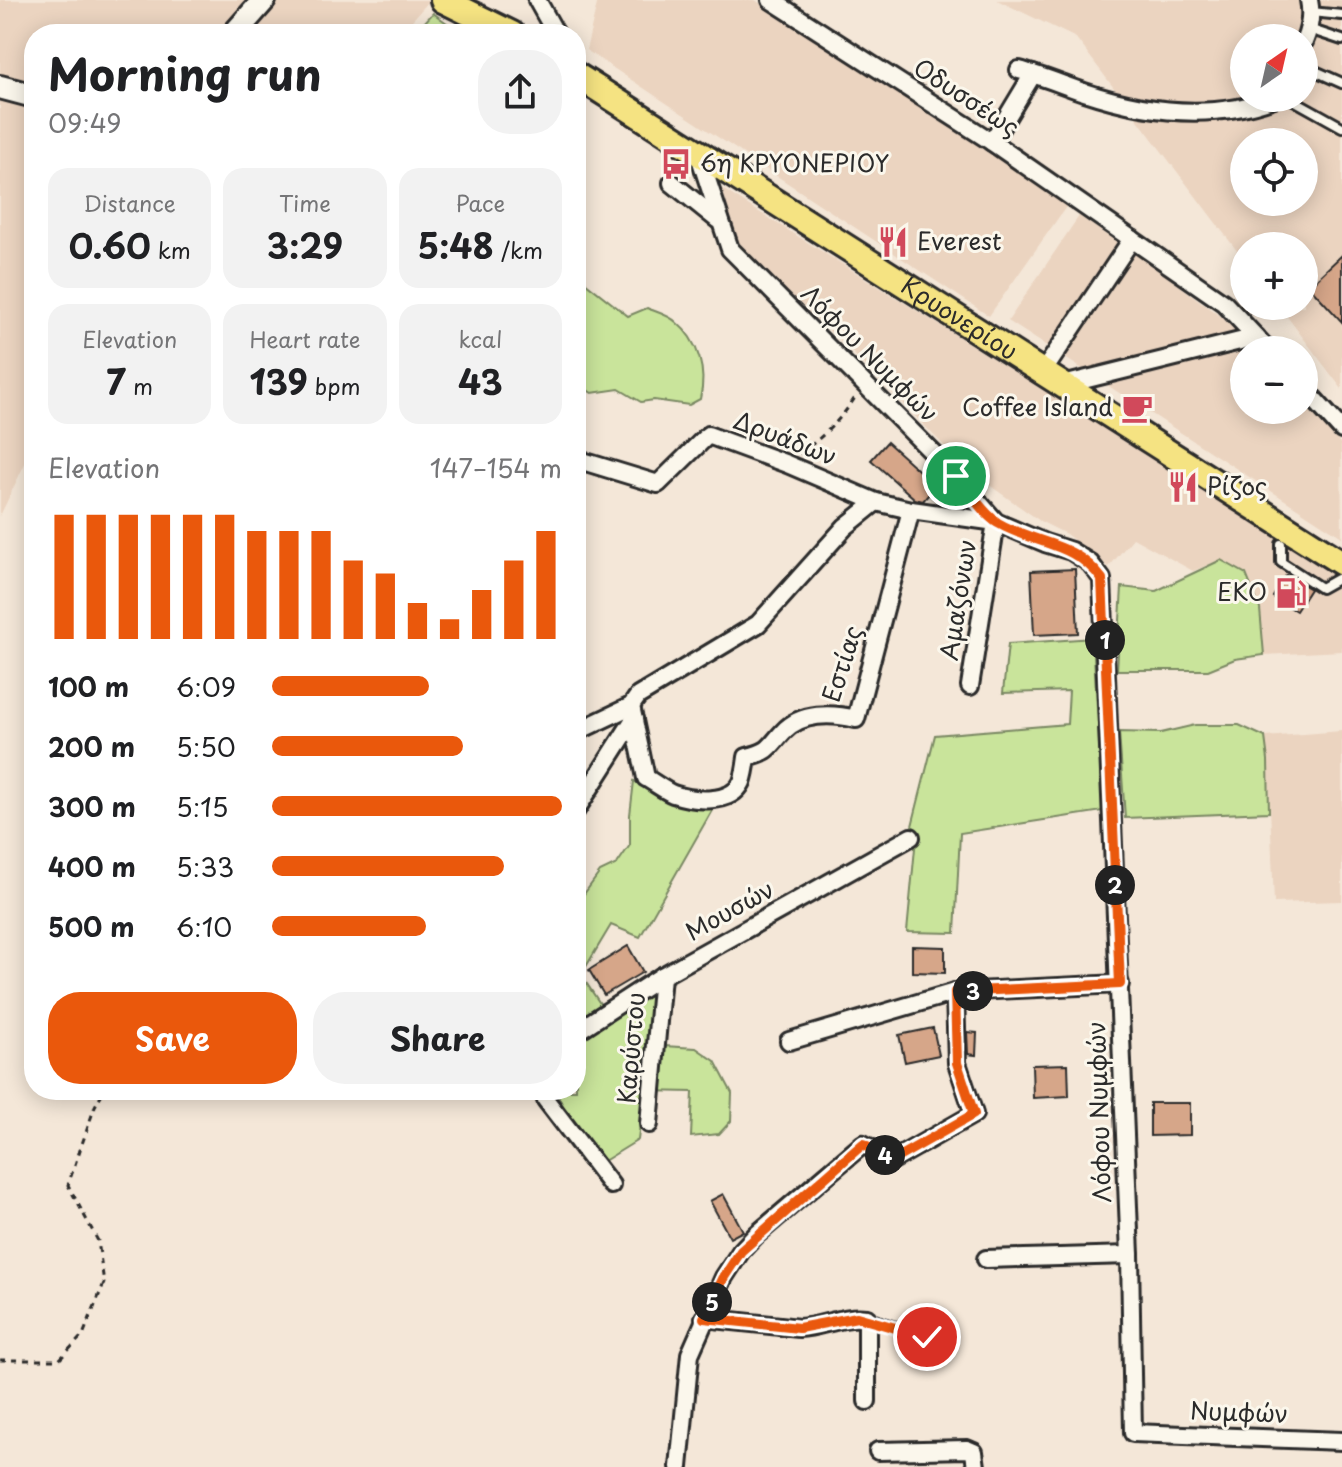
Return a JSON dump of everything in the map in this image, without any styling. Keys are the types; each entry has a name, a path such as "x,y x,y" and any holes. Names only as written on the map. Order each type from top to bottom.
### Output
{"main road":[{"path":"243,24 264,0"},
{"path":"443,0 491,24"},
{"path":"473,0 500,24"},
{"name":"Κρυονερίου","path":"586,80 1053,379 1339,571"},
{"path":"0,87 24,93"}],"street":[{"path":"537,0 550,24"},
{"name":"Οδυσσέως","path":"771,0 992,142 1132,239 1224,303 1255,336"},
{"path":"992,142 1026,72 1088,93 1173,113 1230,110"},
{"name":"Λόφου Νυμφών","path":"698,152 730,249 956,476 996,522 1071,551 1090,563 1102,579 1130,1255 1133,1433"},
{"path":"672,183 719,221"},
{"path":"1053,379 1132,239"},
{"path":"1053,379 1230,342"},
{"path":"1318,403 1342,430"},
{"name":"Δρυάδων","path":"586,462 658,484 708,435 876,502 996,522"},
{"path":"586,792 638,696 758,624 845,527 876,502"},
{"name":"Εστίας","path":"632,712 646,778 673,794 701,799 724,797 736,791 743,780 747,757 772,748 783,731 807,718 833,714 856,719 911,510"},
{"name":"Αμαζόνων","path":"970,686 996,522"},
{"path":"586,728 632,712"},
{"name":"Μουσών","path":"586,1025 662,976 911,837"},
{"name":"Καρύστου","path":"649,1124 662,976"},
{"path":"789,1041 955,992 1120,984"},
{"path":"679,1467 690,1354 724,1277 741,1251 863,1144 893,1160 974,1114 957,1063 955,992"},
{"path":"546,1100 611,1185"},
{"path":"986,1259 1130,1255"},
{"path":"704,1318 799,1328 837,1319 867,1318 867,1401"},
{"name":"Νυμφών","path":"1133,1433 1342,1441"},
{"path":"878,1451 967,1449 974,1452 976,1467"}],"lane":[{"path":"1310,6 1342,15"},
{"path":"1318,37 1342,40"},
{"path":"1318,72 1342,83"},
{"path":"1315,112 1342,127"},
{"path":"1281,544 1281,562 1321,588 1339,571"},
{"path":"867,1318 927,1337"}],"path":[{"path":"787,464 821,438 846,411 864,383"},
{"path":"0,1360 59,1360 83,1335 104,1283 98,1241 68,1185 98,1100"}],"shaded area":[{"path":"0,0 430,0 409,24 24,24 24,465 0,516"},
{"path":"598,0 755,0 1068,204 989,316 586,50"},
{"path":"997,0 1342,0 1342,389 1318,357 1318,336 1302,336 1290,320 1318,320 1318,232 1230,232 1230,242 1076,38"},
{"path":"716,185 1342,577 1342,651 1264,655 1260,609 1246,574 1221,560 1193,571 1133,538 1109,567 1066,534 1040,521 968,470 844,344 738,246"},
{"path":"1079,216 1168,277 1225,320 1240,336 1230,336 1230,424 1318,424 1318,420 1341,444 1342,537 1008,321"},
{"path":"1342,731 1342,901 1274,903 1265,737"}],"green space":[{"path":"433,13 448,24 423,24"},
{"path":"586,283 628,316 647,308 670,317 696,348 702,368 702,389 700,399 689,405 654,400 641,402 619,389 592,393 586,389"},
{"path":"1221,560 1246,574 1260,609 1264,655 1235,659 1208,670 1117,670 1122,587 1156,591"},
{"path":"1093,638 1103,811 960,833 955,933 907,932 915,848 912,826 935,735 1067,724 1069,691 1003,693 1008,644"},
{"path":"1195,725 1239,725 1265,737 1269,812 1125,818 1119,732 1161,733"},
{"path":"634,781 672,800 714,807 640,937 611,925 586,967 586,891 600,872 617,864 630,845"},
{"path":"586,982 611,1020 653,991 648,1045 696,1048 715,1061 732,1093 731,1121 719,1134 691,1137 693,1092 644,1091 638,1140 604,1161 571,1121 560,1100 586,1100"}],"building":[{"path":"1342,255 1342,322 1318,296 1318,278"},
{"path":"887,442 936,486 923,501 915,499 871,460"},
{"path":"1075,569 1078,633 1034,635 1031,571"},
{"name":"EKO","path":"1286,575 1310,589 1296,611 1273,597"},
{"path":"628,946 643,972 604,995 589,970"},
{"path":"912,946 945,947 945,973 912,972"},
{"path":"933,1028 939,1055 905,1062 899,1035"},
{"path":"967,1032 977,1033 976,1055 968,1054"},
{"path":"1068,1064 1069,1096 1033,1098 1032,1065"},
{"path":"1150,1103 1190,1103 1190,1135 1150,1136"},
{"path":"723,1194 743,1231 730,1238 710,1201"}],"place":[{"name":"6η ΚΡΥΟΝΕΡΙΟΥ","path":"676,164"},
{"name":"Everest","path":"893,242"},
{"name":"Coffee Island","path":"1137,408"},
{"name":"Ρίζος","path":"1183,487"},
{"name":"EKO","path":"1291,593"}],"route":[{"path":"927,1337 857,1317 799,1328 704,1318 741,1251 863,1144 893,1160 974,1114 957,1063 955,992 1120,984 1102,579 1090,563 1071,551 996,522 956,476"}]}
